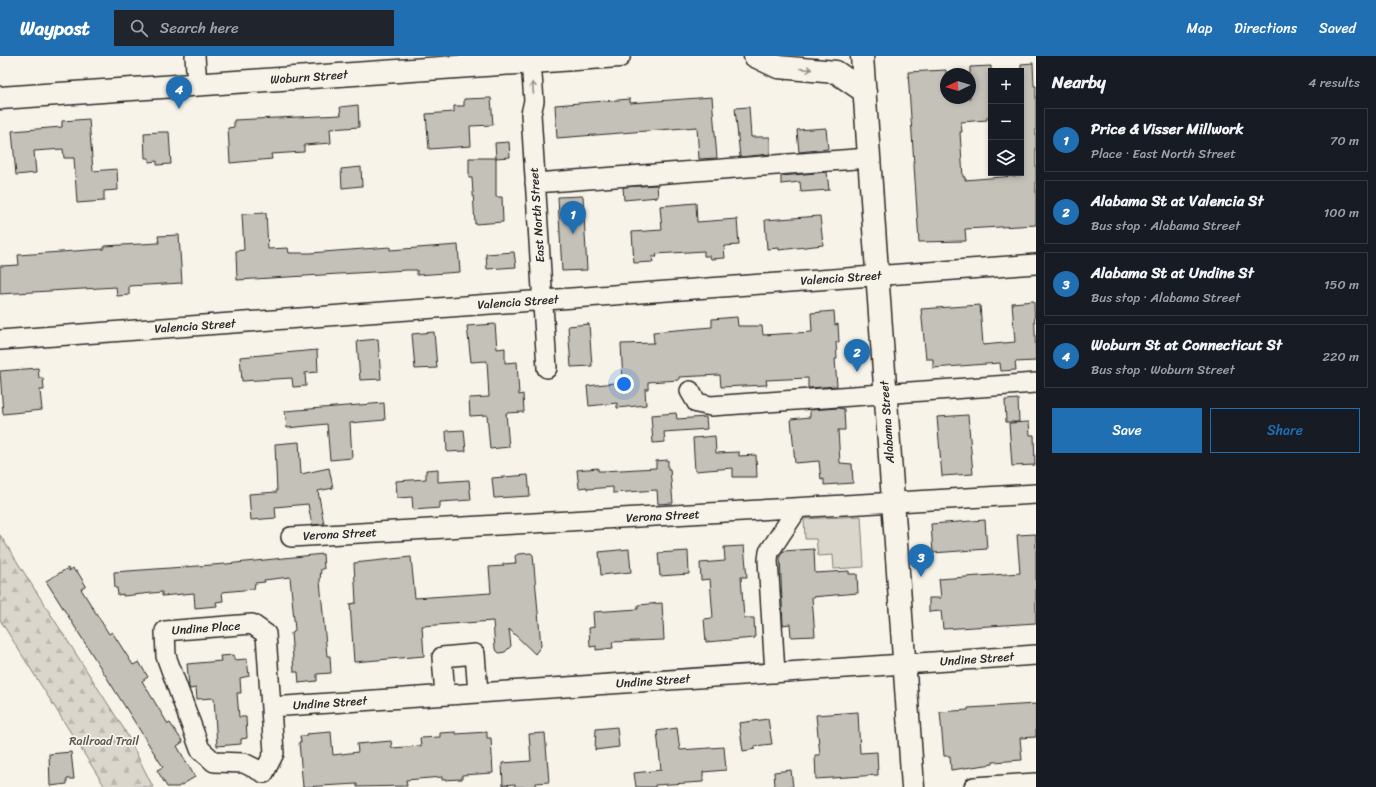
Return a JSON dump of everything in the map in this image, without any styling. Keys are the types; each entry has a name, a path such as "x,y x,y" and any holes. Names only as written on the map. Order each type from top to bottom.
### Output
{"main road":[{"name":"Woburn Street","path":"0,98 619,56"},
{"path":"755,56 778,67 836,72 865,92"},
{"name":"Alabama Street","path":"862,56 912,787"}],"street":[{"path":"195,56 197,85"},
{"name":"East North Street","path":"531,62 534,101 531,114 547,368"},
{"path":"535,183 869,158"},
{"name":"Valencia Street","path":"0,340 1036,264"},
{"path":"690,391 697,403 710,406 1036,383"},
{"name":"Verona Street","path":"291,537 1036,494"},
{"path":"775,673 768,560 769,552 798,508"},
{"name":"Undine Place","path":"252,624 266,634 271,707 274,753 264,773 244,763 214,762 200,749 166,656 165,631 252,624"},
{"path":"445,695 442,657 475,654 478,693"},
{"name":"Undine Street","path":"271,707 1036,655"},
{"path":"974,787 1036,783"}],"green space":[{"path":"861,516 864,567 834,569 833,555 818,556 816,539 805,539 804,519"},
{"name":"Railroad Trail","path":"0,535 124,729 153,787 105,787 0,620"}],"building":[{"path":"1033,63 1034,86 1036,86 1036,225 965,229 966,241 919,242 908,72 940,70 940,104 976,104 976,68 970,67 991,66 991,68 988,68 987,120 961,122 962,132 960,132 963,177 965,177 965,180 1024,176 1024,68 1021,68 1021,64"},
{"path":"712,97 717,158 699,159 697,127 557,138 555,105 630,99 630,103"},
{"path":"491,98 493,125 470,126 471,146 429,149 426,114 454,112 454,106 464,106 464,99"},
{"path":"358,105 359,127 330,129 331,143 304,145 304,152 271,154 272,159 230,163 228,128 234,127 234,120 341,115 340,107"},
{"path":"749,107 751,137 770,137 770,154 740,157 735,108"},
{"path":"89,119 93,171 117,169 118,190 104,191 104,201 77,203 74,158 64,158 63,149 34,151 36,173 16,175 12,131 62,127 62,121"},
{"path":"826,128 828,149 799,152 797,130"},
{"path":"169,132 171,164 157,165 157,161 149,162 149,158 145,158 144,133"},
{"path":"509,142 510,157 496,158 495,143"},
{"path":"469,158 496,158 496,197 502,197 503,222 475,224 472,178 469,178"},
{"path":"361,167 362,186 342,188 341,169"},
{"path":"827,172 829,190 801,192 800,182 781,184 781,176"},
{"path":"657,185 658,197 624,200 623,187"},
{"path":"583,196 587,270 562,271 558,197"},
{"path":"696,203 697,222 737,219 739,245 724,246 725,258 711,259 710,256 704,256 704,251 656,254 657,257 652,257 653,262 634,263 632,232 662,230 660,206"},
{"path":"266,213 268,249 288,248 289,253 310,253 390,247 390,250 458,245 460,272 417,275 417,270 407,270 237,280 236,251 244,250 242,214"},
{"path":"820,216 823,245 779,250 779,248 767,249 765,220"},
{"path":"179,235 182,283 129,286 129,295 117,296 116,287 0,294 0,266 19,265 18,255 104,249 104,246 159,243 158,236"},
{"path":"514,252 516,267 487,269 486,254"},
{"path":"1034,301 1036,361 1015,362 1016,370 1001,371 1000,363 933,368 933,359 926,359 921,309 980,305 983,345 1015,342 1012,303"},
{"path":"834,311 835,325 838,324 839,342 836,342 837,359 835,359 837,386 808,388 808,378 766,380 767,385 721,387 720,375 679,377 679,380 648,382 648,389 645,389 646,405 617,408 617,403 589,406 587,386 623,382 621,344 654,343 653,332 712,327 712,319 737,317 738,326 762,326 763,335 812,332 811,313"},
{"path":"495,324 497,349 505,348 505,363 517,362 519,395 523,394 524,412 506,413 509,447 490,449 487,415 470,416 469,398 489,397 487,361 471,362 467,326"},
{"path":"589,324 592,366 571,367 568,326"},
{"path":"434,332 437,368 415,369 412,334"},
{"path":"378,339 381,379 360,380 357,341"},
{"path":"317,350 318,372 305,373 306,386 293,387 292,378 242,381 240,357"},
{"path":"38,368 39,378 43,378 44,390 40,390 42,410 3,414 0,371"},
{"path":"1018,399 1019,422 1006,422 1005,400"},
{"path":"384,403 385,420 350,423 352,458 330,460 327,424 287,428 285,411"},
{"path":"844,409 845,430 838,430 840,463 852,464 853,483 824,485 824,479 821,480 819,461 795,463 791,419 810,417 810,410"},
{"path":"676,413 677,419 706,417 707,429 664,432 665,442 653,443 651,415"},
{"path":"968,415 973,474 942,476 937,417"},
{"path":"1029,422 1030,435 1034,435 1035,465 1012,466 1009,423"},
{"path":"464,430 466,451 447,452 446,431"},
{"path":"715,436 716,453 739,452 739,456 756,455 757,477 733,477 733,468 695,471 693,438"},
{"path":"299,442 301,474 329,468 333,488 318,491 324,524 312,525 308,504 275,507 276,518 251,520 249,494 277,492 275,444"},
{"path":"668,460 673,503 658,504 657,490 613,493 613,487 587,489 587,487 579,488 577,470 598,468 598,471 603,471 656,468 656,461"},
{"path":"438,469 438,482 469,480 471,500 440,502 440,508 413,510 412,497 397,498 396,481 426,479 426,470"},
{"path":"528,475 530,496 494,498 492,478"},
{"path":"985,520 987,549 933,553 931,524"},
{"path":"1036,534 1036,623 943,629 941,611 929,612 929,598 941,598 939,579 1020,573 1017,535"},
{"path":"744,546 747,577 741,577 744,618 754,618 755,638 706,642 704,619 713,618 710,579 701,580 700,563 725,561 724,547"},
{"path":"629,549 631,572 601,575 599,552"},
{"path":"814,549 815,573 849,571 849,574 857,574 858,593 812,597 815,636 791,637 790,624 783,625 780,556 783,551"},
{"path":"688,551 689,574 660,576 658,553"},
{"path":"531,553 533,555 541,646 535,654 509,629 511,646 505,652 499,653 495,649 493,621 422,626 424,656 354,662 350,604 356,603 354,563 411,557 415,598 491,593 489,567 516,563 515,556 518,554"},
{"path":"323,554 324,569 321,569 320,581 327,656 330,656 331,673 317,674 317,681 299,683 298,672 294,672 291,633 295,630 290,577 264,580 265,582 255,583 254,589 222,592 223,601 216,602 217,606 195,608 194,593 162,596 162,592 123,596 123,594 118,595 117,588 115,588 114,572 226,564"},
{"path":"68,568 69,571 73,568 75,572 77,571 86,586 81,589 109,634 112,632 133,665 139,662 148,677 142,681 168,724 170,723 183,742 177,746 195,777 178,787 167,787 157,770 163,767 46,581"},
{"path":"662,603 664,640 612,642 613,648 596,650 596,646 590,647 589,628 594,627 593,612 638,609 638,605"},
{"path":"234,655 234,660 247,659 249,676 240,678 241,693 237,693 239,717 246,717 247,738 241,739 241,744 217,746 214,698 197,699 196,688 190,689 189,687 187,664 221,661 220,656"},
{"path":"1036,704 1036,737 1020,738 1022,760 993,762 993,764 951,770 950,756 944,756 940,712 968,710 968,708"},
{"path":"858,712 860,753 877,752 878,775 816,779 815,755 820,755 816,715"},
{"path":"768,719 772,744 755,746 755,749 743,751 739,723"},
{"path":"617,727 619,747 595,750 596,729"},
{"path":"677,728 680,750 724,747 726,770 703,772 703,782 655,785 655,787 636,787 634,773 661,770 657,731"},
{"path":"331,732 333,755 358,752 357,744 391,741 392,748 421,746 420,738 440,737 440,733 456,732 456,734 487,732 487,738 491,738 493,773 462,775 462,779 442,780 442,777 406,780 407,786 357,787 357,784 303,787 299,742 301,742 300,736 306,736 306,734"},
{"path":"545,733 549,782 536,783 536,787 515,787 515,784 503,785 502,763 531,761 529,734"},
{"path":"71,752 74,779 67,779 67,784 50,786 49,754"},
{"path":"791,770 793,787 775,787 774,772"}],"place":[{"name":"Woburn St at Connecticut St","path":"179,109"},
{"name":"Price & Visser Millwork","path":"573,234"},
{"name":"Alabama St at Valencia St","path":"857,372"},
{"name":"Alabama St at Undine St","path":"921,577"}]}
